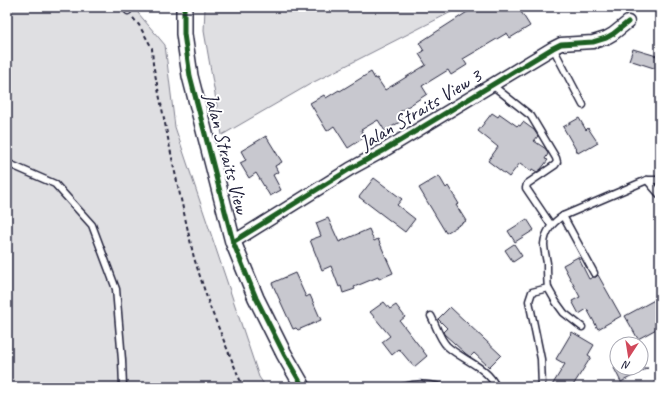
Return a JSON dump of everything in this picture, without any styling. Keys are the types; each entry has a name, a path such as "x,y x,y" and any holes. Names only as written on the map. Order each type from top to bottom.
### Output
{"street":[{"name":"Jalan Straits View","path":"184,7 184,34 190,76 233,242 256,298 284,354 303,387"},
{"name":"Jalan Straits View 3","path":"233,242 350,169 383,151 553,48 561,44 593,42 606,38 628,22"}],"lane":[{"path":"553,48 583,105"},
{"path":"492,85 531,116 556,158 555,165 526,184 526,188 551,225"},
{"path":"7,163 54,184 92,225 116,289 123,387"},
{"path":"582,327 564,313 548,288 544,244 551,225 563,216 647,180 660,180"},
{"path":"647,180 660,195"},
{"path":"563,216 594,273"},
{"path":"542,387 541,359 529,301 532,292 548,288"},
{"path":"431,316 445,344 486,374 496,387"},
{"path":"403,387 415,384 441,387"}],"path":[{"path":"127,9 139,25 152,48 153,64 194,258 210,307 240,380 245,387"}],"shaded area":[{"path":"7,7 133,7 165,45 175,127 259,377 266,387 7,387"},
{"path":"205,7 461,7 312,83 222,135 204,31"}],"building":[{"path":"475,7 518,7 530,26 510,38 507,33 463,59 467,65 451,75 448,70 422,86 427,94 398,113 403,120 385,131 378,120 361,130 365,137 348,148 334,126 327,131 310,103 324,95 326,98 339,90 340,91 371,72 385,90 426,65 419,54 424,51 419,43"},
{"path":"633,49 660,57 660,70 629,60"},
{"path":"492,113 498,117 500,114 517,126 520,126 523,122 534,130 538,136 534,141 546,149 548,154 545,159 548,160 541,169 537,172 532,169 531,171 520,163 509,177 488,161 498,147 478,131"},
{"path":"579,118 586,130 588,128 598,143 578,153 563,127"},
{"path":"266,136 282,162 275,166 278,172 273,175 281,190 270,196 256,173 249,178 240,163 246,160 241,151"},
{"path":"439,176 446,188 448,186 459,204 456,205 466,221 446,233 419,188"},
{"path":"374,178 402,199 397,205 415,219 405,232 359,197"},
{"path":"328,218 339,242 369,229 374,241 378,239 393,273 379,279 378,277 354,287 355,289 343,293 341,286 339,287 331,266 322,270 310,240 321,236 316,223"},
{"path":"527,219 534,230 515,242 508,231"},
{"path":"514,244 522,256 513,262 505,250"},
{"path":"578,257 589,279 598,275 621,316 598,329 587,309 579,314 572,301 580,297 563,265"},
{"path":"295,273 306,297 310,295 321,320 298,330 296,328 293,329 272,283"},
{"path":"660,297 660,327 644,336 636,336 625,316"},
{"path":"384,302 390,309 396,305 405,317 400,321 427,356 414,367 399,349 392,355 382,342 390,336 370,312"},
{"path":"450,307 501,355 489,367 474,353 470,357 444,334 443,332 447,328 438,319"},
{"path":"572,332 594,345 588,355 591,357 572,387 551,387 565,364 556,359"},
{"path":"618,376 633,376 621,382"}],"cycle path":[{"path":"184,7 184,34 190,76 233,242 256,298 284,354 303,387"},
{"path":"233,242 350,169 383,151 553,48 561,44 593,42 606,38 628,22"}]}
